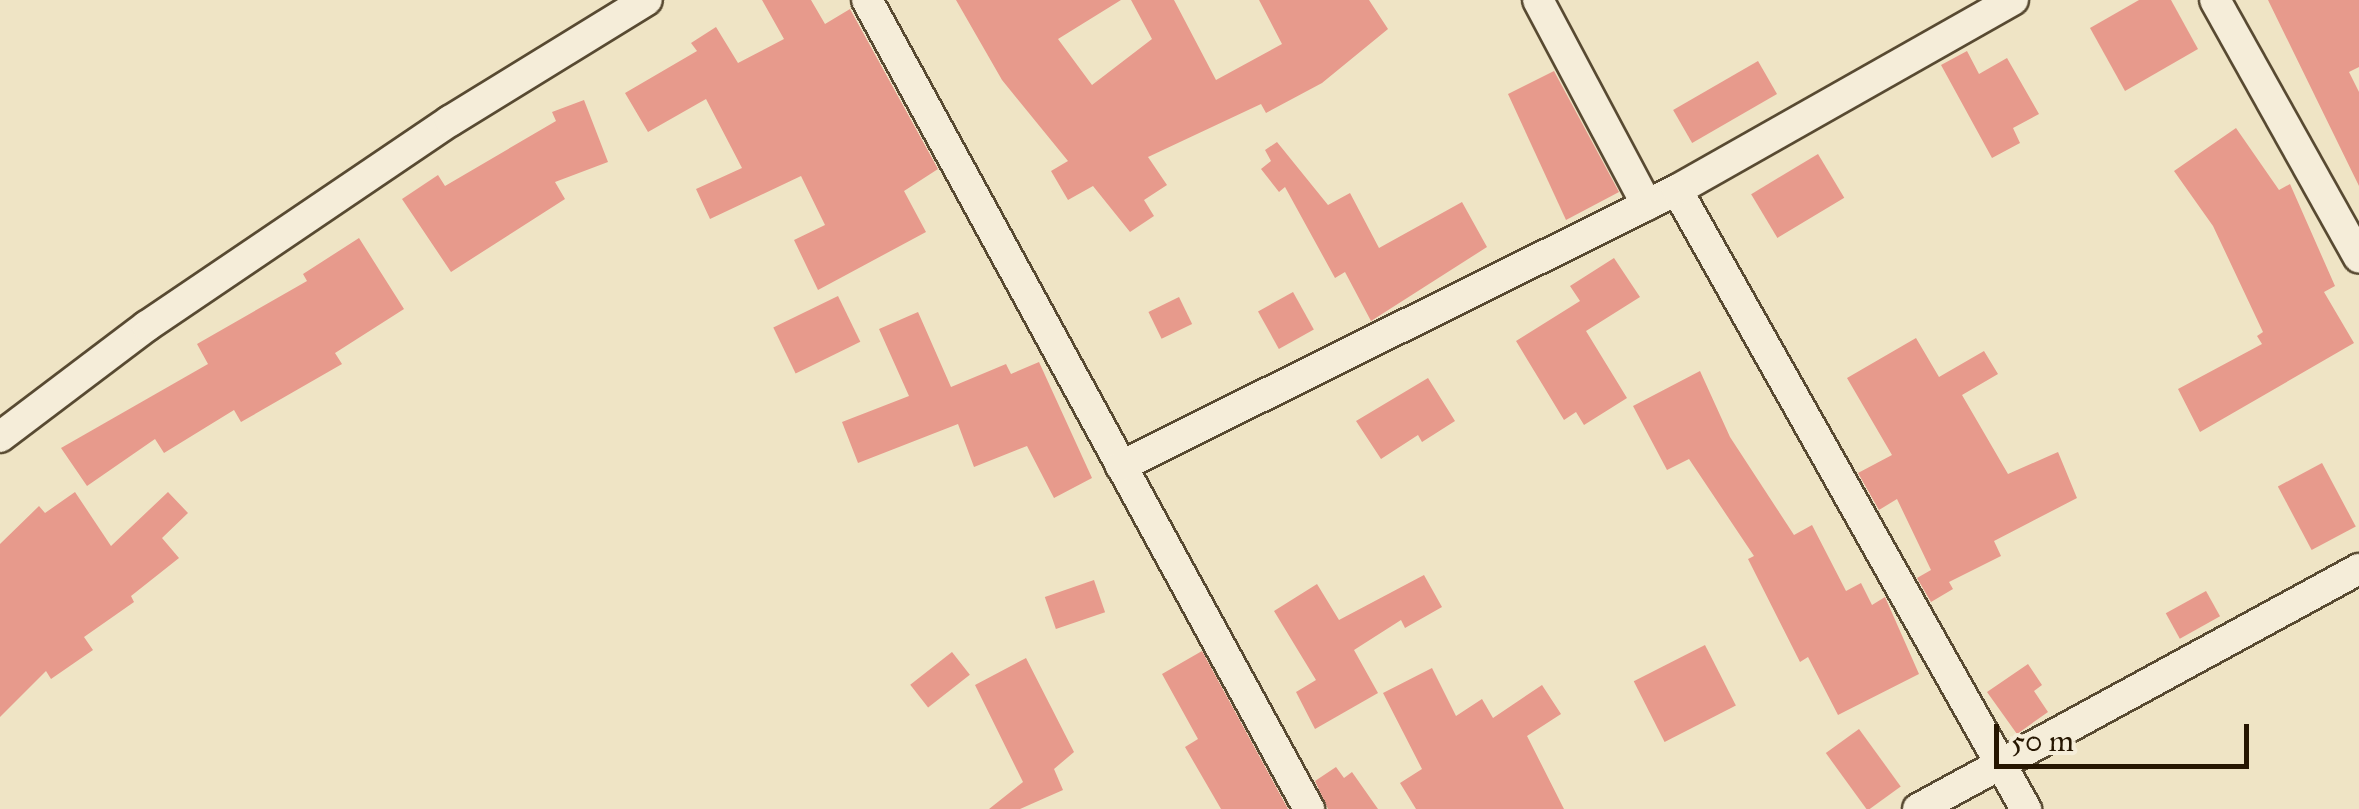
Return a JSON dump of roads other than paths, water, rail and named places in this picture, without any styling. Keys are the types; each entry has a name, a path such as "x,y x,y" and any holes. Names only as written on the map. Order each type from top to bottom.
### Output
{"street":[{"path":"0,437 148,326 418,142 646,0"},
{"path":"867,0 1309,809"},
{"path":"1538,0 1647,205"},
{"path":"1122,466 1677,190 2012,0"},
{"path":"2215,0 2359,258"},
{"path":"1677,190 2026,809"},
{"path":"1918,809 2359,569"}]}
